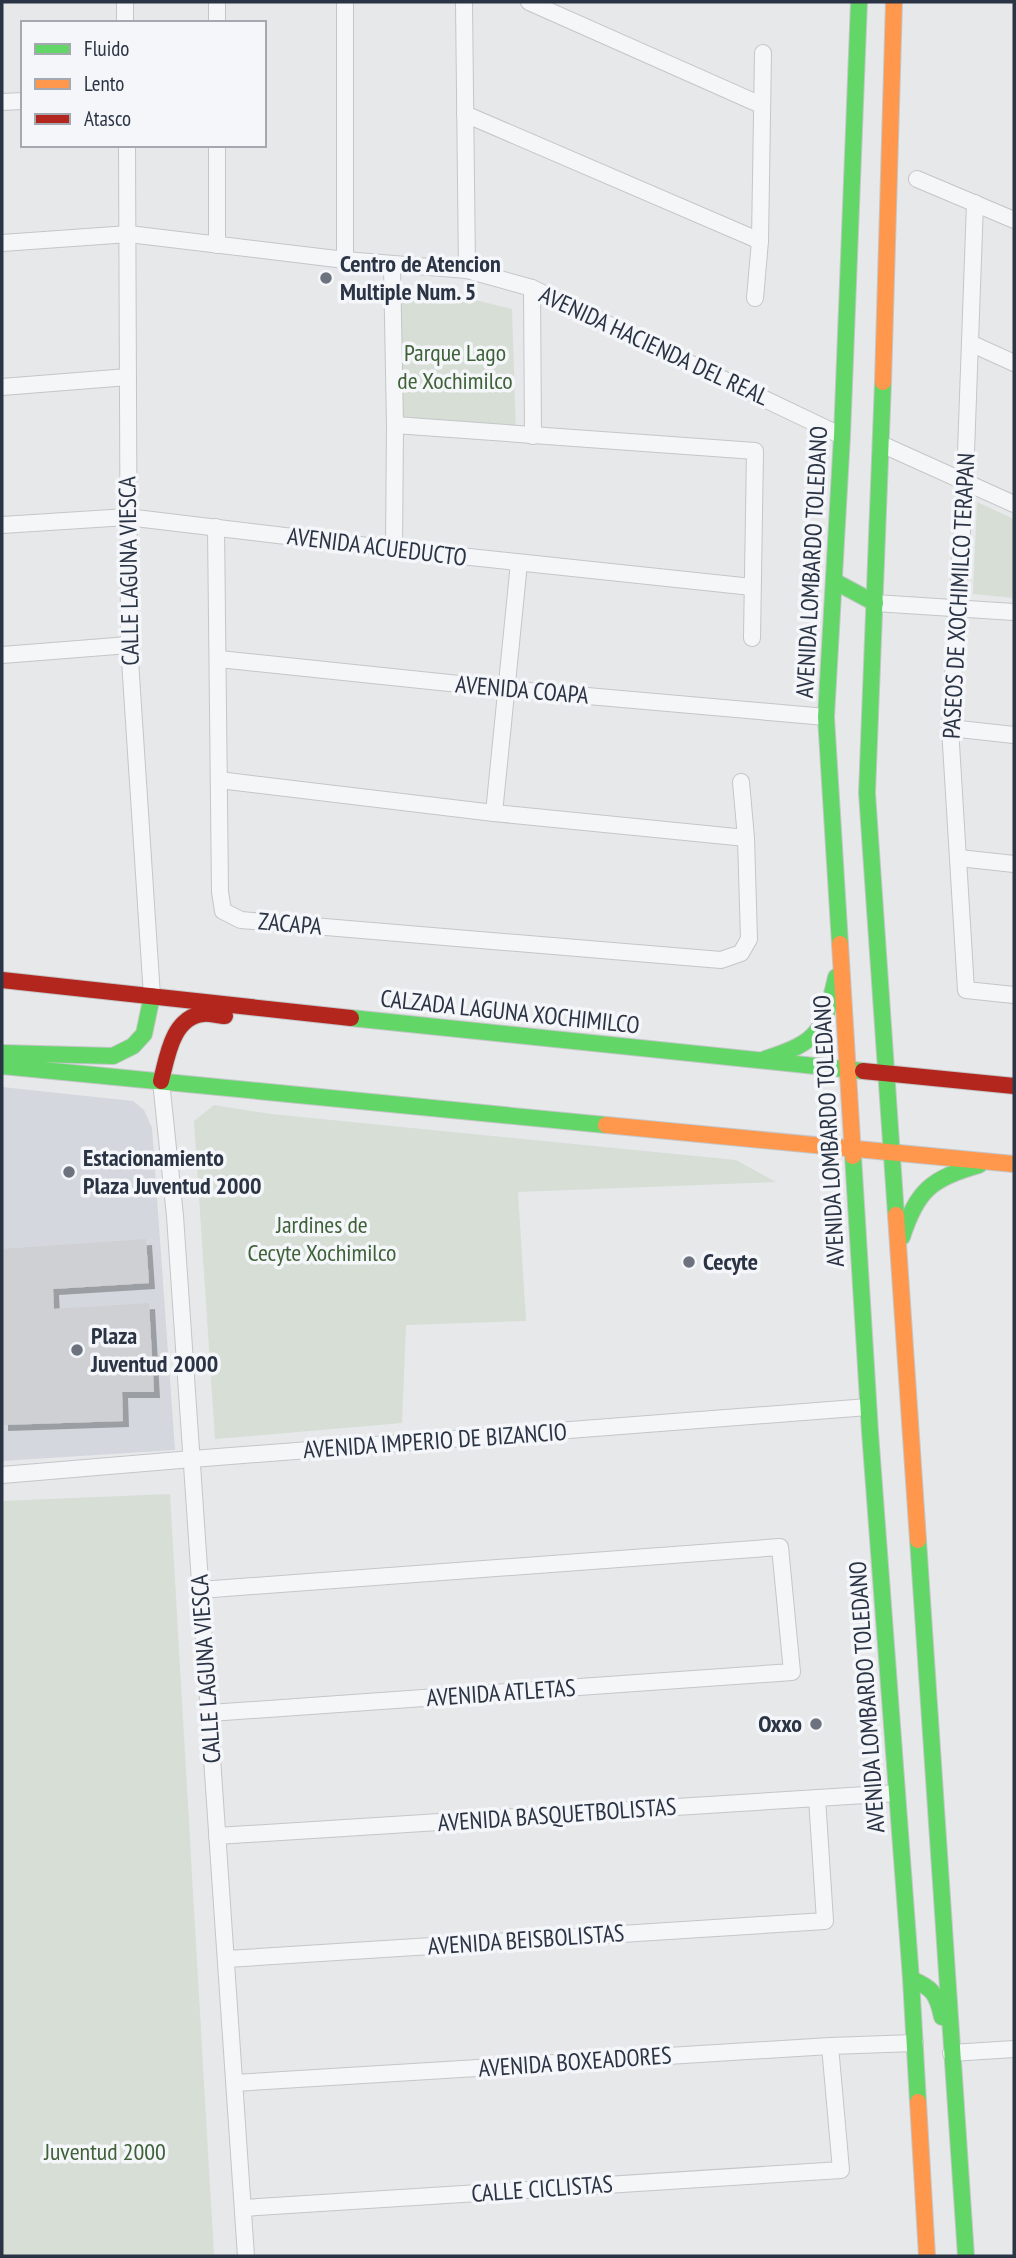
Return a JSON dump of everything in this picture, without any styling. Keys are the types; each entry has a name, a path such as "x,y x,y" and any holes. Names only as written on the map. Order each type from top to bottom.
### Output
{"main road":[{"name":"AVENIDA LOMBARDO TOLEDANO","path":"859,2 842,436 826,717 868,1407 911,1979 927,2256"},
{"path":"894,2 867,793 898,1249 929,1895 951,2053 966,2256"},
{"path":"834,581 875,603"},
{"path":"760,1061 803,1045 818,1031 828,1014 841,954"},
{"name":"CALZADA LAGUNA XOCHIMILCO","path":"2,980 1014,1086"},
{"path":"2,1053 113,1056 130,1050 140,1042 146,1032 152,996"},
{"path":"161,1082 174,1037 182,1024 202,1014 396,1033 441,1032 446,1028"},
{"path":"2,1066 1014,1164"},
{"path":"898,1249 907,1220 919,1195 936,1179 992,1162"},
{"path":"897,1800 915,1885 929,1895"},
{"path":"911,1979 928,1985 937,1998 951,2053"}],"street":[{"path":"125,2 125,21"},
{"path":"217,2 217,21"},
{"path":"345,2 345,260"},
{"path":"464,2 467,270"},
{"path":"529,2 761,104"},
{"path":"755,298 760,241 763,53"},
{"path":"2,102 21,101"},
{"path":"465,114 760,241"},
{"name":"CALLE LAGUNA VIESCA","path":"127,147 129,645 152,996"},
{"path":"217,147 217,245"},
{"path":"917,179 1014,220"},
{"name":"PASEOS DE XOCHIMILCO TERAPAN","path":"975,203 958,607 950,728 967,990 1014,995"},
{"name":"AVENIDA HACIENDA DEL REAL","path":"2,243 129,234 345,260 467,270 532,288 842,436"},
{"path":"392,265 394,549"},
{"path":"532,288 533,436"},
{"path":"970,343 1014,362"},
{"path":"2,387 128,377"},
{"path":"395,425 755,452 752,638"},
{"path":"881,444 1014,503"},
{"name":"AVENIDA ACUEDUCTO","path":"2,525 127,517 752,587"},
{"name":"ZACAPA","path":"216,527 220,892 223,911 241,920 721,960 741,953 749,939 746,838"},
{"path":"494,813 519,563"},
{"path":"875,603 1014,612"},
{"path":"2,655 129,645"},
{"name":"AVENIDA COAPA","path":"219,659 507,689 826,717"},
{"path":"950,728 1014,735"},
{"path":"219,780 494,813 746,838 741,782"},
{"path":"959,858 1014,864"},
{"name":"CALLE LAGUNA VIESCA","path":"161,1082 175,1216 246,2256"},
{"name":"AVENIDA IMPERIO DE BIZANCIO","path":"2,1475 868,1407"},
{"name":"AVENIDA ATLETAS","path":"200,1590 780,1547 792,1672 210,1713"},
{"name":"AVENIDA BASQUETBOLISTAS","path":"217,1836 817,1798 897,1800"},
{"name":"AVENIDA BEISBOLISTAS","path":"227,1959 825,1922 817,1798"},
{"name":"AVENIDA BOXEADORES","path":"235,2083 915,2043"},
{"name":"CALLE CICLISTAS","path":"243,2208 841,2170 831,2046"},
{"path":"951,2053 1014,2049"}],"shaded area":[{"name":"Plaza Juventud 2000","path":"2,1087 133,1101 144,1110 152,1128 175,1450 2,1461"}],"green space":[{"name":"Parque Lago de Xochimilco","path":"400,293 462,297 512,309 516,435 395,425"},
{"path":"977,502 1014,519 1014,598 973,594"},
{"name":"Jardines de Cecyte Xochimilco","path":"214,1105 271,1114 736,1160 776,1182 518,1192 526,1321 406,1325 402,1423 215,1439 194,1121"},
{"name":"Juventud 2000","path":"170,1494 214,2256 2,2256 2,1501"}],"building":[{"name":"Plaza Juventud 2000","path":"146,1239 149,1283 53,1289 54,1309 149,1303 154,1392 122,1392 123,1421 2,1425 2,1249"}],"traffic: fast":[{"path":"840,944 826,717 842,436 859,2"},
{"path":"883,382 867,793 896,1215"},
{"path":"834,581 875,603"},
{"path":"765,1059 797,1047 816,1032 827,1010 836,977"},
{"path":"2,1053 113,1056 133,1046 144,1034 152,996"},
{"path":"351,1018 863,1071"},
{"path":"2,1066 606,1125"},
{"path":"853,1156 918,2102"},
{"path":"902,1237 914,1208 928,1188 949,1175 979,1165"},
{"path":"918,1540 966,2256"},
{"path":"911,1979 933,1993 942,2017"}],"traffic: slow":[{"path":"883,382 894,2"},
{"path":"840,944 853,1156"},
{"path":"606,1125 1014,1164"},
{"path":"896,1215 918,1540"},
{"path":"918,2102 927,2256"}],"traffic: jam":[{"path":"2,980 351,1018"},
{"path":"161,1081 169,1050 184,1022 203,1014 225,1016"},
{"path":"863,1071 1014,1086"}],"place":[{"name":"Centro de Atencion Multiple Num. 5","path":"326,278"},
{"name":"Estacionamiento Plaza Juventud 2000","path":"69,1172"},
{"name":"Cecyte","path":"689,1262"},
{"name":"Plaza Juventud 2000","path":"77,1350"},
{"name":"Oxxo","path":"816,1724"}]}
